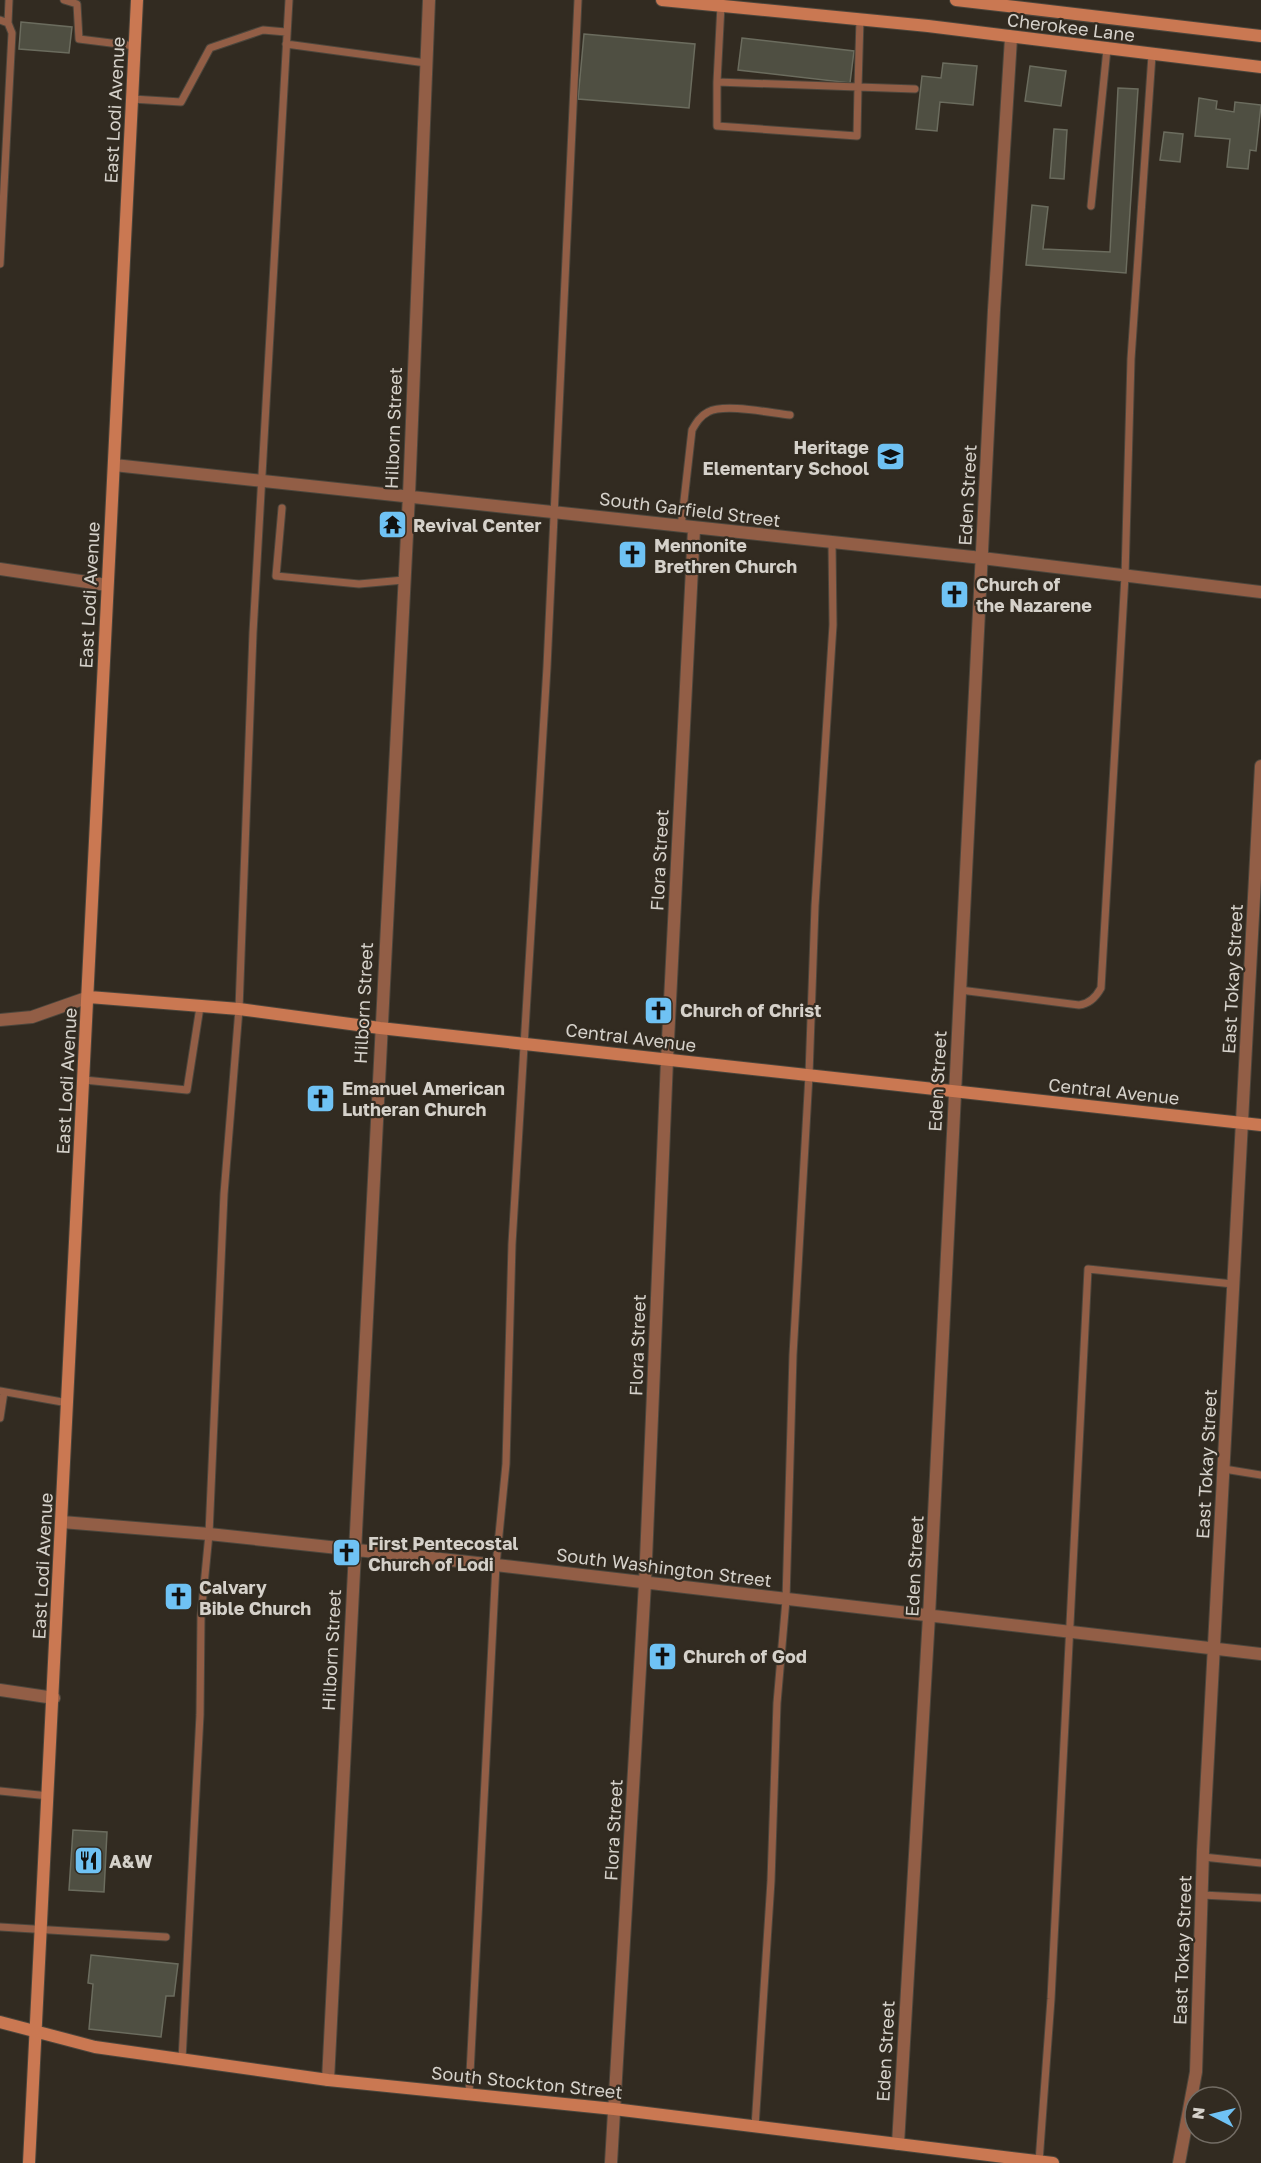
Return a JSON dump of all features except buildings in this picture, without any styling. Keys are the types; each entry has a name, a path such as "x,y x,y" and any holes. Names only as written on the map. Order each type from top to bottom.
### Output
{"main road":[{"name":"East Lodi Avenue","path":"29,2163 137,0"},
{"name":"Cherokee Lane","path":"662,0 860,19 1261,67"},
{"name":"Cherokee Lane","path":"956,0 1004,3 1261,36"},
{"name":"Central Avenue","path":"88,998 239,1009 380,1028 525,1042 667,1060 1261,1125"},
{"name":"South Stockton Street","path":"0,2022 95,2048 182,2061 327,2080 614,2109 1053,2163"}],"street":[{"name":"Hilborn Street","path":"327,2080 404,580 429,0"},
{"name":"Eden Street","path":"898,2144 929,1616 954,1092 1011,38"},
{"name":"South Garfield Street","path":"114,465 262,479 694,529 982,558 1261,592"},
{"name":"Flora Street","path":"611,2163 645,1583 667,1060 694,529"},
{"path":"0,569 107,585"},
{"name":"East Tokay Street","path":"1179,2163 1196,2072 1203,1857 1261,766"},
{"name":"Central Avenue","path":"0,1020 32,1017 88,998"},
{"name":"South Washington Street","path":"62,1522 209,1534 496,1565 1261,1654"},
{"path":"0,1690 54,1698"}],"lane":[{"path":"0,264 12,33 4,22 9,0"},
{"path":"64,0 77,4 79,39 135,46"},
{"path":"182,2061 200,1715 201,1616 209,1534 224,1194 239,1009 262,479 289,0"},
{"path":"469,2093 496,1565 506,1464 512,1244 555,512 578,0"},
{"path":"721,5 717,126 857,136 860,19"},
{"path":"132,99 181,102 210,48 263,30 286,32"},
{"path":"286,45 426,63"},
{"path":"1091,206 1107,49"},
{"path":"960,990 1086,1005 1097,997 1101,988 1125,576 1131,359 1152,55"},
{"path":"717,82 915,89"},
{"path":"681,527 692,430 699,419 709,411 726,409 790,415"},
{"path":"282,508 276,576 359,584 404,580"},
{"path":"755,2127 771,1881 777,1704 786,1600 793,1355 809,1076 815,906 833,625 832,543"},
{"path":"84,1080 187,1090 200,1007"},
{"path":"1039,2162 1051,1999 1088,1269 1233,1284"},
{"path":"0,1418 2,1392 68,1403"},
{"path":"1224,1469 1261,1474"},
{"path":"0,1791 49,1796"},
{"path":"1203,1857 1261,1863"},
{"path":"1202,1895 1261,1898"},
{"path":"0,1927 42,1931 81,1930 166,1937"}],"place":[{"name":"Heritage Elementary School","path":"890,457"},
{"name":"Revival Center","path":"392,525"},
{"name":"Mennonite Brethren Church","path":"633,555"},
{"name":"Church of the Nazarene","path":"955,594"},
{"name":"Church of Christ","path":"659,1010"},
{"name":"Emanuel American Lutheran Church","path":"321,1098"},
{"name":"First Pentecostal Church of Lodi","path":"347,1553"},
{"name":"Calvary Bible Church","path":"178,1597"},
{"name":"Church of God","path":"662,1656"},
{"name":"A&W","path":"88,1861"}]}
